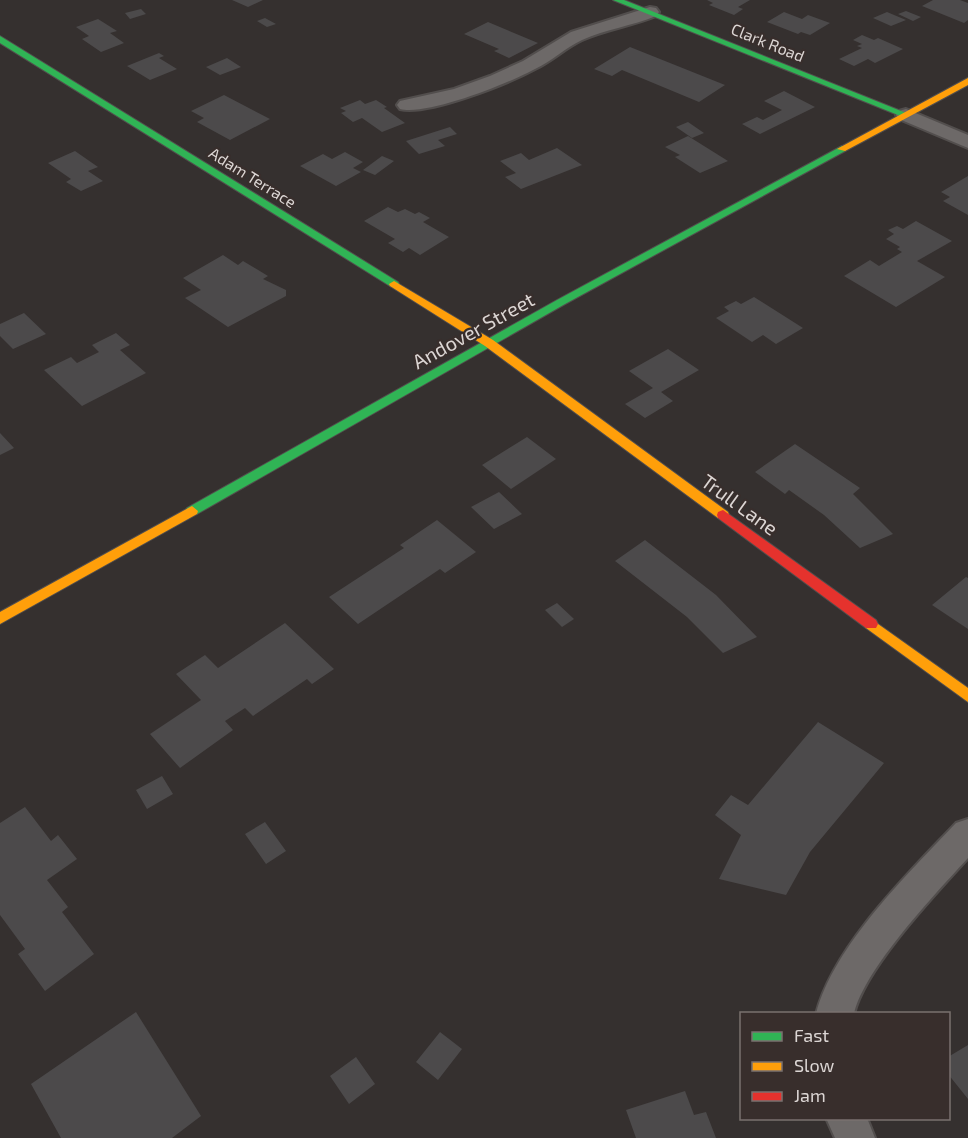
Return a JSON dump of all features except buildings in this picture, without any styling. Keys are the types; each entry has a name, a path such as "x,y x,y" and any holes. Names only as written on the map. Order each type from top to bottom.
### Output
{"street":[{"name":"Clark Road","path":"617,0 906,115"},
{"path":"407,105 443,99 477,87 536,61 568,40 633,20 650,12"},
{"name":"Adam Terrace","path":"0,39 489,343"},
{"name":"Andover Street","path":"0,619 489,343 968,81"},
{"path":"906,115 961,120 968,123"},
{"path":"906,115 968,142"},
{"name":"Trull Lane","path":"489,343 968,696"},
{"path":"836,1012 837,1005 851,978 892,917 968,834"},
{"path":"846,1120 855,1138"}],"traffic: fast":[{"path":"617,0 906,115"},
{"path":"0,39 394,284"},
{"path":"192,511 561,302 842,149"}],"traffic: slow":[{"path":"842,149 968,81"},
{"path":"394,284 489,343 723,515"},
{"path":"0,619 192,511"},
{"path":"871,624 968,696"}],"traffic: jam":[{"path":"723,515 871,624"}]}
